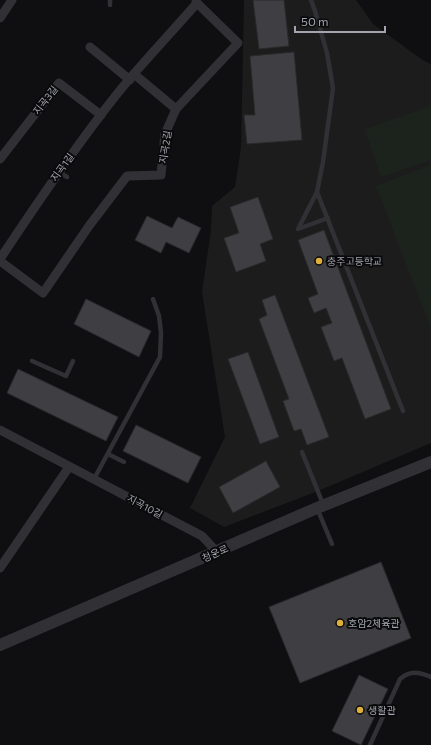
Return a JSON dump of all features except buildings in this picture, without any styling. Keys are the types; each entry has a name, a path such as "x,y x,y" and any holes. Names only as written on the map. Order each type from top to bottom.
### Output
{"street":[{"path":"0,18 12,0"},
{"name":"지곡1길","path":"0,260 44,192 63,174 101,115 196,1"},
{"name":"지곡2길","path":"0,260 43,293 89,226 127,176 161,175 165,134 176,109 238,43 196,1"},
{"path":"90,47 176,109"},
{"name":"지곡3길","path":"0,160 58,83 101,115"},
{"name":"지곡10길","path":"0,430 202,536 217,552"},
{"name":"청운로","path":"1,643 320,507 431,462"},
{"path":"0,568 69,466"}],"lane":[{"path":"311,0 316,11 327,53 333,88 324,162 317,192 298,229 328,218"},
{"path":"317,192 403,411"},
{"path":"94,480 160,357 161,332 159,316 153,299"},
{"path":"32,361 66,376 73,361"},
{"path":"302,452 332,544"},
{"path":"108,454 124,462"},
{"path":"370,745 400,679 405,675 414,672 421,672 431,677"}],"shaded area":[{"name":"충주고등학교","path":"244,0 356,0 373,24 424,61 431,64 431,443 318,491 224,527 190,508 225,437 202,292 211,230 212,206 235,187 241,147"},
{"path":"431,106 431,160 381,177 365,129"},
{"path":"431,165 431,328 376,186"}],"place":[{"name":"충주고등학교","path":"319,261"},
{"name":"호암2체육관","path":"340,623"},
{"name":"생활관","path":"360,710"}]}
